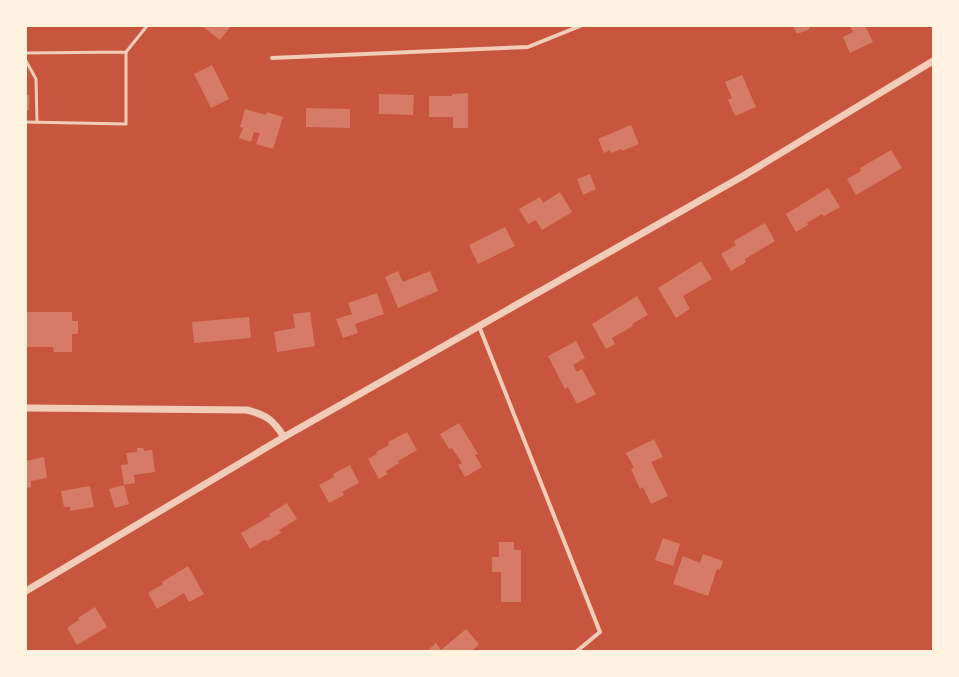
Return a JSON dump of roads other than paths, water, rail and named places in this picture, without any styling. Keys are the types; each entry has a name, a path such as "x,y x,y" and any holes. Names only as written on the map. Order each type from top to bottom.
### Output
{"street":[{"path":"272,58 528,47 580,26"},
{"path":"26,591 284,437 743,176 933,61"},
{"path":"479,326 600,632 577,651"},
{"path":"26,408 247,410 262,414 274,423 284,437"}],"lane":[{"path":"26,122 126,124 126,52 147,26"},
{"path":"26,53 126,52"},
{"path":"26,60 36,80 37,122"}]}
